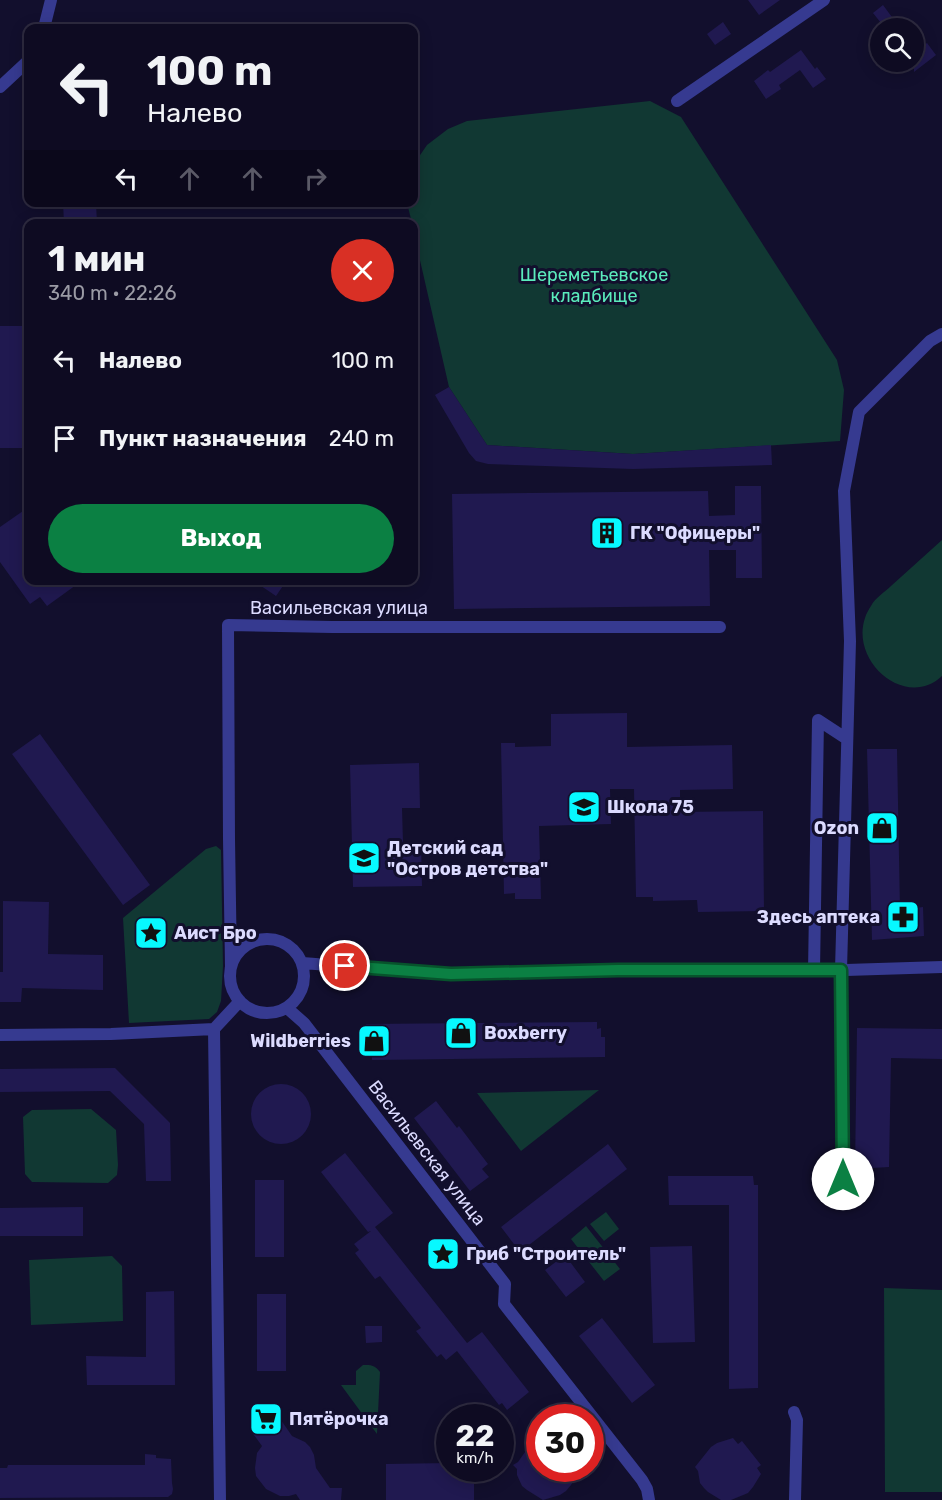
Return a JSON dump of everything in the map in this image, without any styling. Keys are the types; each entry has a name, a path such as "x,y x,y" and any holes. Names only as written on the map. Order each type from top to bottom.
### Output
{"street":[{"path":"45,24 51,0"},
{"path":"677,101 824,0"},
{"path":"0,87 24,65"},
{"path":"843,1179 841,970 850,641 844,491 859,412 930,341 942,334"},
{"name":"Васильевская улица","path":"231,966 228,625 720,627"},
{"path":"814,971 818,720 847,739"},
{"path":"265,938 277,939 296,952 302,963 305,975 303,988 297,999 287,1008 262,1013 250,1009 233,991 230,978 231,966 236,955 244,946 254,941 265,938"},
{"path":"302,963 451,974 618,970 814,971 942,967"},
{"path":"220,1500 214,1029 240,1001"},
{"name":"Васильевская улица","path":"287,1008 304,1023 505,1284 504,1304 642,1480 649,1500"},
{"path":"0,1035 111,1034 214,1029"},
{"path":"794,1412 797,1420 795,1500"}],"green space":[{"name":"Шереметьевское кладбище","path":"650,101 681,117 837,360 844,390 840,441 633,454 487,445 449,387 418,251 418,219 411,219 408,207 418,207 418,158 427,145 448,129 467,121"},
{"path":"942,540 942,676 928,685 913,687 898,684 884,676 873,665 866,650 863,635 865,616 878,598"},
{"path":"216,846 221,850 223,966 221,1001 217,1012 209,1019 129,1023 123,918 206,849"},
{"path":"599,1090 521,1151 477,1093"},
{"path":"91,1109 116,1130 117,1175 108,1183 32,1182 25,1174 23,1117 32,1110"},
{"path":"606,1212 619,1229 604,1241 590,1224"},
{"path":"586,1226 620,1269 604,1281 571,1239"},
{"path":"112,1256 122,1266 123,1321 31,1325 29,1260"},
{"path":"884,1288 942,1290 942,1492 885,1492"},
{"path":"363,1365 373,1366 380,1372 377,1434 341,1385 356,1385 356,1371"}],"building":[{"path":"748,0 780,0 759,15"},
{"path":"883,5 893,18 877,18 873,13"},
{"path":"723,22 731,34 715,45 707,34"},
{"path":"927,43 936,55 924,64 924,45"},
{"path":"801,50 815,69 817,67 826,79 813,88 800,70 779,85 781,89 766,99 754,81"},
{"path":"63,207 96,207 97,219 64,219"},
{"path":"0,326 24,326 24,448 0,448"},
{"path":"449,387 487,445 633,454 771,445 772,465 633,469 488,464 476,461 469,453 435,395"},
{"name":"ГК \"Офицеры\"","path":"735,486 761,486 762,578 736,578 736,550 709,550 710,606 454,609 452,494 708,491 709,516 735,515"},
{"path":"24,512 24,585 76,585 47,606 40,597 30,604 0,562 0,527"},
{"path":"260,585 284,585 276,596"},
{"name":"Школа 75","path":"627,713 627,747 732,745 733,789 680,790 680,812 763,811 764,911 698,912 697,900 653,901 653,897 636,897 634,789 610,789 611,824 539,826 541,899 515,899 515,893 504,894 501,743 515,743 515,747 551,746 551,714"},
{"path":"40,734 150,885 123,905 12,754"},
{"path":"867,749 897,749 900,910 923,907 924,936 872,940"},
{"path":"419,763 420,808 402,808 403,843 421,842 422,886 353,887 350,765"},
{"path":"3,901 49,902 48,954 103,955 103,990 22,988 21,1002 0,1002 0,972 3,972"},
{"path":"597,1022 597,1029 601,1028 601,1037 605,1037 605,1057 372,1060 372,1051 367,1044 366,1024"},
{"path":"857,1028 942,1029 942,1059 891,1058 889,1167 855,1169"},
{"path":"115,1068 170,1123 171,1181 146,1181 144,1124 110,1091 0,1092 0,1069"},
{"path":"281,1084 293,1086 306,1097 311,1114 309,1126 298,1139 281,1144 269,1142 256,1131 251,1114 253,1102 264,1089"},
{"path":"436,1101 457,1128 459,1126 488,1164 482,1169 489,1177 470,1191 414,1118"},
{"path":"608,1144 627,1169 520,1252 501,1227"},
{"path":"345,1153 393,1213 375,1227 467,1343 482,1332 529,1392 514,1404 498,1404 457,1351 446,1360 441,1354 437,1357 416,1331 421,1328 380,1276 375,1279 355,1253 359,1250 354,1244 371,1231 368,1232 321,1172"},
{"path":"668,1176 753,1176 754,1185 758,1185 758,1388 729,1389 729,1205 669,1205"},
{"path":"255,1180 284,1180 284,1257 255,1257"},
{"path":"83,1207 83,1236 0,1236 0,1208"},
{"path":"692,1246 695,1342 653,1343 650,1247"},
{"path":"565,1255 585,1282 566,1297 545,1270"},
{"path":"174,1291 175,1385 87,1385 86,1356 146,1357 146,1292"},
{"path":"257,1294 286,1294 286,1371 257,1371"},
{"path":"602,1318 655,1385 632,1403 579,1336"},
{"path":"365,1326 382,1326 382,1342 366,1343"},
{"path":"251,1406 272,1407 292,1436 310,1447 316,1468 330,1488 342,1488 341,1500 300,1500 296,1494 280,1496 266,1489 256,1476 257,1453 262,1446 251,1431"},
{"path":"733,1438 738,1444 742,1441 761,1465 757,1468 761,1474 748,1493 731,1500 721,1500 708,1492 700,1483 695,1467 711,1447"},
{"path":"526,1451 526,1482 573,1482 560,1495 543,1500 522,1486 514,1466"},
{"path":"145,1454 156,1455 156,1458 171,1459 173,1489 172,1494 168,1497 0,1498 0,1468 7,1468 8,1465 145,1465"},
{"path":"436,1463 436,1482 474,1482 474,1500 386,1500 386,1464"}],"place":[{"name":"ГК \"Офицеры\"","path":"607,533"},
{"name":"Школа 75","path":"584,807"},
{"name":"Ozon","path":"882,828"},
{"name":"Детский сад \"Остров детства\"","path":"364,858"},
{"name":"Здесь аптека","path":"903,917"},
{"name":"Аист Бро","path":"151,933"},
{"name":"Boxberry","path":"461,1033"},
{"name":"Wildberries","path":"374,1041"},
{"name":"Гриб \"Строитель\"","path":"443,1254"},
{"name":"Пятёрочка","path":"266,1419"}],"route":[{"path":"345,966 451,974 618,970 841,970 843,1179"}]}
